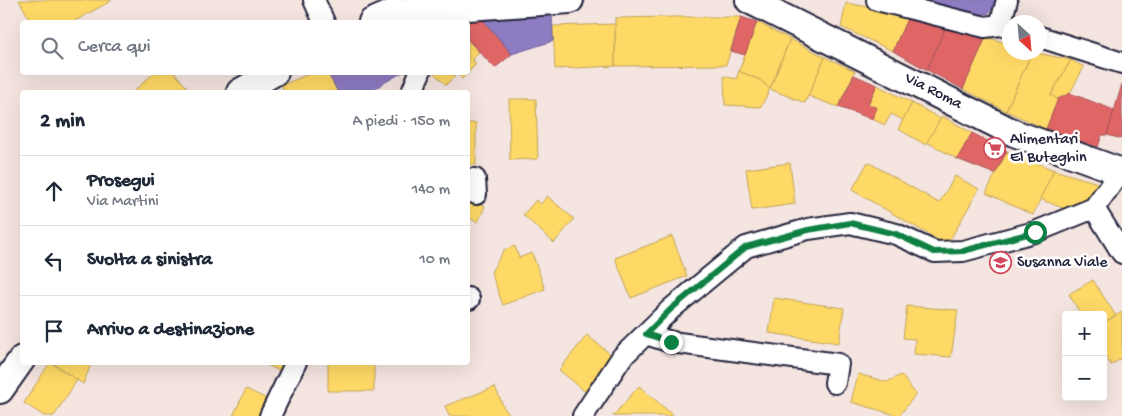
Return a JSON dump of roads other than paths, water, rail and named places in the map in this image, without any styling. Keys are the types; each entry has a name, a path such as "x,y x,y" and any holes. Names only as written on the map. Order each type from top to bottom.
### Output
{"main road":[{"path":"392,12 438,16 570,0"},
{"name":"Via Roma","path":"749,0 1014,133 1121,172"},
{"path":"244,90 270,75"},
{"path":"0,390 20,362"}],"street":[{"path":"314,0 323,20"},
{"path":"877,0 985,27 1002,27"},
{"path":"1005,15 1006,0"},
{"path":"1047,40 1122,63"},
{"path":"413,90 419,75"},
{"path":"582,416 622,357 671,309 746,247 808,230 850,223 896,234 934,252 963,251 1035,232 1094,208 1121,172"},
{"path":"1094,208 1122,253"},
{"path":"646,334 671,342 838,364 835,383"},
{"path":"270,416 295,365"}],"place":[{"name":"Alimentari El Buteghin","path":"994,149"},
{"name":"Susanna Viale","path":"1001,263"}]}
